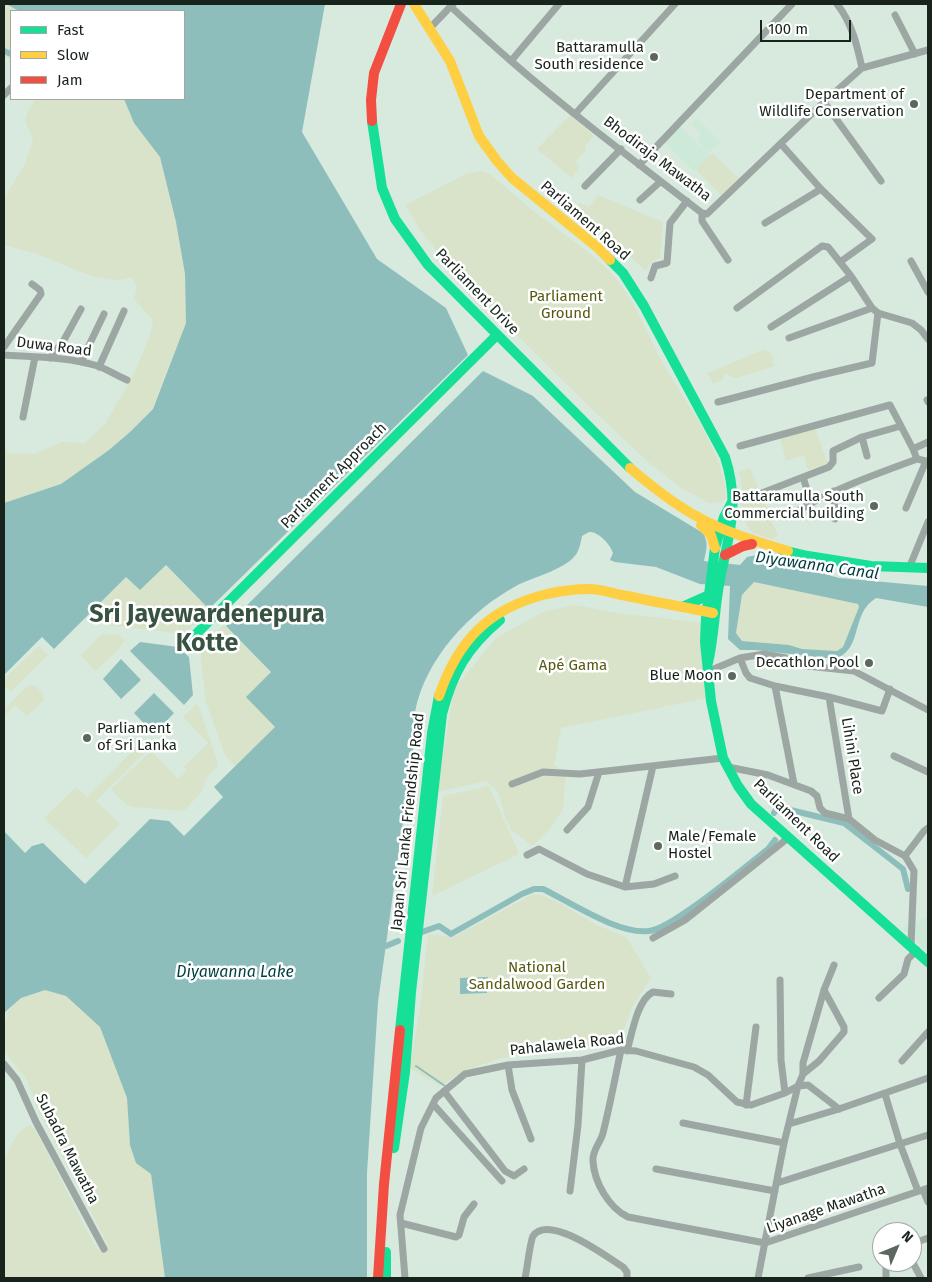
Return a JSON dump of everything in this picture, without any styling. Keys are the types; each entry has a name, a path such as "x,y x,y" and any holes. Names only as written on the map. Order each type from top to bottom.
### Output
{"main road":[{"name":"Parliament Drive","path":"401,4 374,73 371,100 372,131 382,188 395,219 428,266 623,461 644,481 724,533"},
{"name":"Parliament Road","path":"414,4 450,61 479,136 497,161 512,178 610,258 630,282 717,440 730,469 734,509 724,533 715,548 720,559"},
{"name":"Parliament Approach","path":"193,642 499,337"},
{"name":"Parliament Road","path":"733,498 724,533 705,642 711,701 725,762 738,786 752,804 788,838 921,952"},
{"path":"734,509 740,524 755,543"},
{"name":"Parliament Drive","path":"686,510 701,525 724,533"},
{"path":"701,525 711,535 715,548"},
{"path":"724,533 808,556 871,566 928,568"},
{"path":"720,559 743,546 755,543"},
{"name":"Japan Sri Lanka Friendship Road","path":"378,1278 386,1155 433,721 440,688 451,664 464,643 483,624 506,609 526,600 569,590 590,589 681,607 711,616"},
{"name":"Japan Sri Lanka Friendship Road","path":"386,1278 385,1214 405,1072 411,992 442,714 453,676 476,640 490,628 508,614 549,598 573,594 591,596 711,616"},
{"path":"681,607 712,595"}],"street":[{"path":"510,61 559,4"},
{"path":"575,114 675,4"},
{"path":"639,164 792,4"},
{"path":"837,4 843,11 855,37 862,68 928,50"},
{"path":"430,28 452,5"},
{"name":"Bhodiraja Mawatha","path":"452,5 510,61 660,182 702,213 707,214 862,68"},
{"path":"895,15 915,54"},
{"path":"824,102 880,181"},
{"path":"781,144 821,188 872,238 840,262"},
{"path":"585,186 620,150"},
{"path":"640,200 660,182"},
{"path":"765,223 821,188"},
{"path":"651,278 655,266 667,262 670,223 687,201"},
{"path":"702,213 702,221 728,260"},
{"path":"718,402 872,363 875,311 828,247 822,246 737,308"},
{"path":"911,261 928,292"},
{"path":"771,328 851,276"},
{"path":"4,347 41,294 40,290 32,284"},
{"path":"50,358 64,340 81,309"},
{"path":"789,338 875,311 912,323 928,339"},
{"path":"99,367 124,312"},
{"path":"81,362 104,314"},
{"name":"Duwa Road","path":"4,355 81,362 99,367 127,380"},
{"path":"23,417 35,357"},
{"path":"740,446 890,404 917,459"},
{"path":"762,493 829,467 833,462 833,451 862,437 901,426"},
{"path":"862,437 867,456"},
{"path":"913,449 928,442"},
{"path":"799,510 834,491 862,479 917,459 926,461 906,508"},
{"path":"803,477 811,503"},
{"path":"834,491 835,519"},
{"path":"909,568 928,522"},
{"path":"708,667 740,658 764,654 786,658 798,665 854,671 928,710"},
{"path":"740,658 750,678 775,686 829,697 882,711 890,689"},
{"path":"775,686 794,784"},
{"name":"Lihini Place","path":"829,697 849,819"},
{"path":"894,756 928,772"},
{"path":"512,784 543,772 580,774 653,766 725,762 811,791 817,796 820,808 825,813 849,819 875,840 905,856 914,870 921,952 908,959 904,974 880,998"},
{"path":"624,886 653,766"},
{"path":"567,830 588,807 599,772"},
{"path":"905,856 928,828"},
{"path":"653,938 685,920 788,838"},
{"path":"527,855 539,849 587,874 624,886 654,884 675,876"},
{"path":"671,994 653,992 644,1000 624,1050 602,1136 594,1152 593,1161 600,1189 621,1214 628,1217 765,1243 784,1143 798,1086 803,1074 803,1063 824,990 834,965"},
{"path":"780,980 781,1060 786,1093"},
{"path":"803,1074 819,1061 844,1032 844,1027 824,990"},
{"path":"756,1027 746,1105 786,1093 798,1086 808,1085 839,1109"},
{"path":"902,1061 928,1032"},
{"name":"Pahalawela Road","path":"405,1278 400,1215 421,1128 436,1098 466,1074 508,1065 582,1060 624,1050 636,1051 694,1067 708,1075 737,1102 746,1105"},
{"path":"570,1191 578,1125 582,1060"},
{"name":"Subadra Mawatha","path":"4,1064 16,1080 36,1122 104,1249"},
{"path":"508,1065 512,1090 531,1139"},
{"path":"789,1124 885,1094 928,1078"},
{"path":"444,1091 505,1171 514,1176 524,1169"},
{"path":"885,1094 900,1144 928,1202"},
{"path":"433,1104 502,1181"},
{"path":"682,1123 784,1143"},
{"path":"656,1169 776,1187 928,1135"},
{"name":"Liyanage Mawatha","path":"758,1278 765,1243 923,1190"},
{"path":"401,1223 456,1237 459,1235 464,1217 474,1204"},
{"path":"525,1278 533,1237 538,1231 550,1228 573,1236 623,1267 627,1278"},
{"path":"808,1278 859,1267"}],"shaded area":[{"path":"697,118 721,142 708,153 697,140 702,135 691,124"},
{"path":"677,124 710,156 694,171 664,142"},
{"path":"928,917 928,954 902,928"}],"green space":[{"path":"4,4 17,10 10,10 10,60 4,56"},
{"path":"35,100 124,100 134,123 160,157 176,222 185,274 186,323 152,409 130,432 109,450 61,484 4,503 4,446 10,453 35,454 61,442 85,443 105,424 135,372 151,332 153,320 134,299 137,286 131,277 108,279 96,277 34,253 4,245 4,198 25,164 33,139 25,121 29,109"},
{"path":"570,115 594,136 585,146 587,149 575,162 580,167 572,178 537,149"},
{"path":"712,153 741,180 723,197 696,170"},
{"name":"Parliament Ground","path":"483,171 588,252 620,284 634,306 663,363 711,444 723,479 726,497 721,502 709,503 680,487 647,461 477,296 443,259 421,231 405,205 466,174"},
{"path":"598,195 663,222 660,258 651,262 646,271 577,211 579,203 589,207"},
{"path":"766,349 771,354 775,366 736,378 724,374 723,380 713,383 707,373"},
{"path":"815,429 828,463 808,470 804,455 786,461 780,437"},
{"path":"750,468 778,536 772,539 753,533 744,517 739,472"},
{"path":"165,565 209,609 184,634 108,625 92,611 126,577"},
{"path":"754,582 858,604 859,607 843,647 837,651 802,649 789,645 742,641 736,633 742,595"},
{"name":"Apé Gama","path":"575,605 617,613 704,623 706,698 561,728 554,765 566,773 563,809 550,829 533,846 511,830 505,817 499,794 487,781 437,792 454,689 496,638 545,611"},
{"path":"224,625 271,672 275,727 235,766 225,755 206,702 200,650"},
{"path":"102,634 119,635 125,640 118,650 95,671 81,655"},
{"path":"39,646 48,655 11,692 4,685 4,679"},
{"path":"34,685 44,695 44,700 27,716 15,705 4,716 4,710 27,686"},
{"path":"196,704 199,707 218,763 217,767 205,780 203,790 182,811 134,807 125,804 111,789 151,751 178,779 187,771 184,767 208,743 183,717"},
{"path":"142,741 149,748 96,801 120,824 86,858 44,818 76,787 87,797"},
{"path":"489,786 519,854 432,896 443,796"},
{"name":"National Sandalwood Garden","path":"533,894 544,896 597,925 626,937 651,978 632,1007 620,1041 501,1058 467,1070 440,1086 410,1068 420,1008 428,934 454,937"},
{"path":"45,989 66,996 100,1027 127,1098 130,1145 146,1171 151,1174 165,1278 4,1278 4,1160 21,1130 30,1125 36,1131 90,1237 99,1251 104,1252 107,1249 107,1243 39,1111 26,1079 4,1051 4,1030 8,1011 20,998"}],"water":[{"path":"6,4 325,4 302,132 377,259 446,308 468,355 209,609 166,565 140,590 126,577 54,649 42,637 4,675 4,503 61,484 109,450 130,432 153,409 186,323 185,274 176,222 160,157 134,123 124,100 185,100 185,10 17,10"},
{"name":"Diyawanna Lake","path":"483,371 533,396 635,492 703,533 706,544 704,561 740,565 747,557 757,555 839,578 928,586 928,607 876,598 872,601 863,613 849,649 835,659 740,650 728,639 730,586 700,584 656,567 615,562 610,560 613,553 607,543 600,536 589,532 582,536 578,551 567,563 516,586 499,596 466,623 452,638 439,655 429,673 420,692 415,712 414,743 378,1002 367,1173 367,1278 165,1278 151,1174 136,1163 130,1145 127,1098 100,1027 66,996 45,990 21,998 4,1013 4,831 25,853 32,846 43,843 85,884 150,819 169,821 184,836 223,797 214,787 275,727 246,697 271,672 226,626","holes":["754,582 858,604 859,607 843,647 837,651 802,649 789,645 742,641 736,633 742,595"]},
{"path":"140,642 178,647 189,657 193,695 184,705 130,651"},
{"path":"121,659 141,680 121,699 103,679"},
{"path":"154,693 174,713 154,734 134,713"},
{"path":"488,977 487,993 460,994 460,978"}],"waterway":[{"path":"4,51 10,54"},
{"path":"774,813 778,807 844,823 903,869 908,889"},
{"path":"422,932 439,926 451,934 534,889 543,889 609,923 637,931 649,931 660,928 691,909 768,849 775,840"},
{"path":"386,946 398,941"},
{"path":"416,1066 445,1086"}],"traffic: fast":[{"path":"372,121 382,188 395,219 428,265 630,468"},
{"path":"610,260 623,273 644,306 725,457 730,477 732,512 708,663"},
{"path":"191,639 497,335"},
{"path":"732,502 724,517 715,548 706,618 705,642 711,701 723,758 738,786 751,804 928,962"},
{"path":"782,550 871,566 928,568"},
{"path":"682,607 709,595"},
{"path":"394,1148 405,1072 411,992 442,714 456,673 470,651 488,630 500,620"},
{"path":"400,1030 432,733 439,696"},
{"path":"386,1252 386,1278"}],"traffic: slow":[{"path":"414,4 450,61 479,136 497,161 512,178 597,247 610,260"},
{"path":"630,468 671,500 704,520 725,530 788,551"},
{"path":"701,525 711,535 715,548"},
{"path":"439,696 456,658 478,629 508,608 526,600 563,591 594,589 713,613"}],"traffic: jam":[{"path":"372,121 371,100 374,73 401,4"},
{"path":"725,555 743,546 752,544"},
{"path":"378,1278 384,1184 400,1030"}],"place":[{"name":"Battaramulla South residence","path":"654,57"},
{"name":"Department of Wildlife Conservation","path":"914,104"},
{"name":"Battaramulla South Commercial building","path":"874,506"},
{"name":"Decathlon Pool","path":"869,663"},
{"name":"Blue Moon","path":"732,676"},
{"name":"Parliament of Sri Lanka","path":"87,738"},
{"name":"Male/Female Hostel","path":"658,846"}],"district":[{"name":"Sri Jayewardenepura Kotte","path":"207,630"}],"water label":[{"name":"Diyawanna Canal","path":"817,566"}]}
